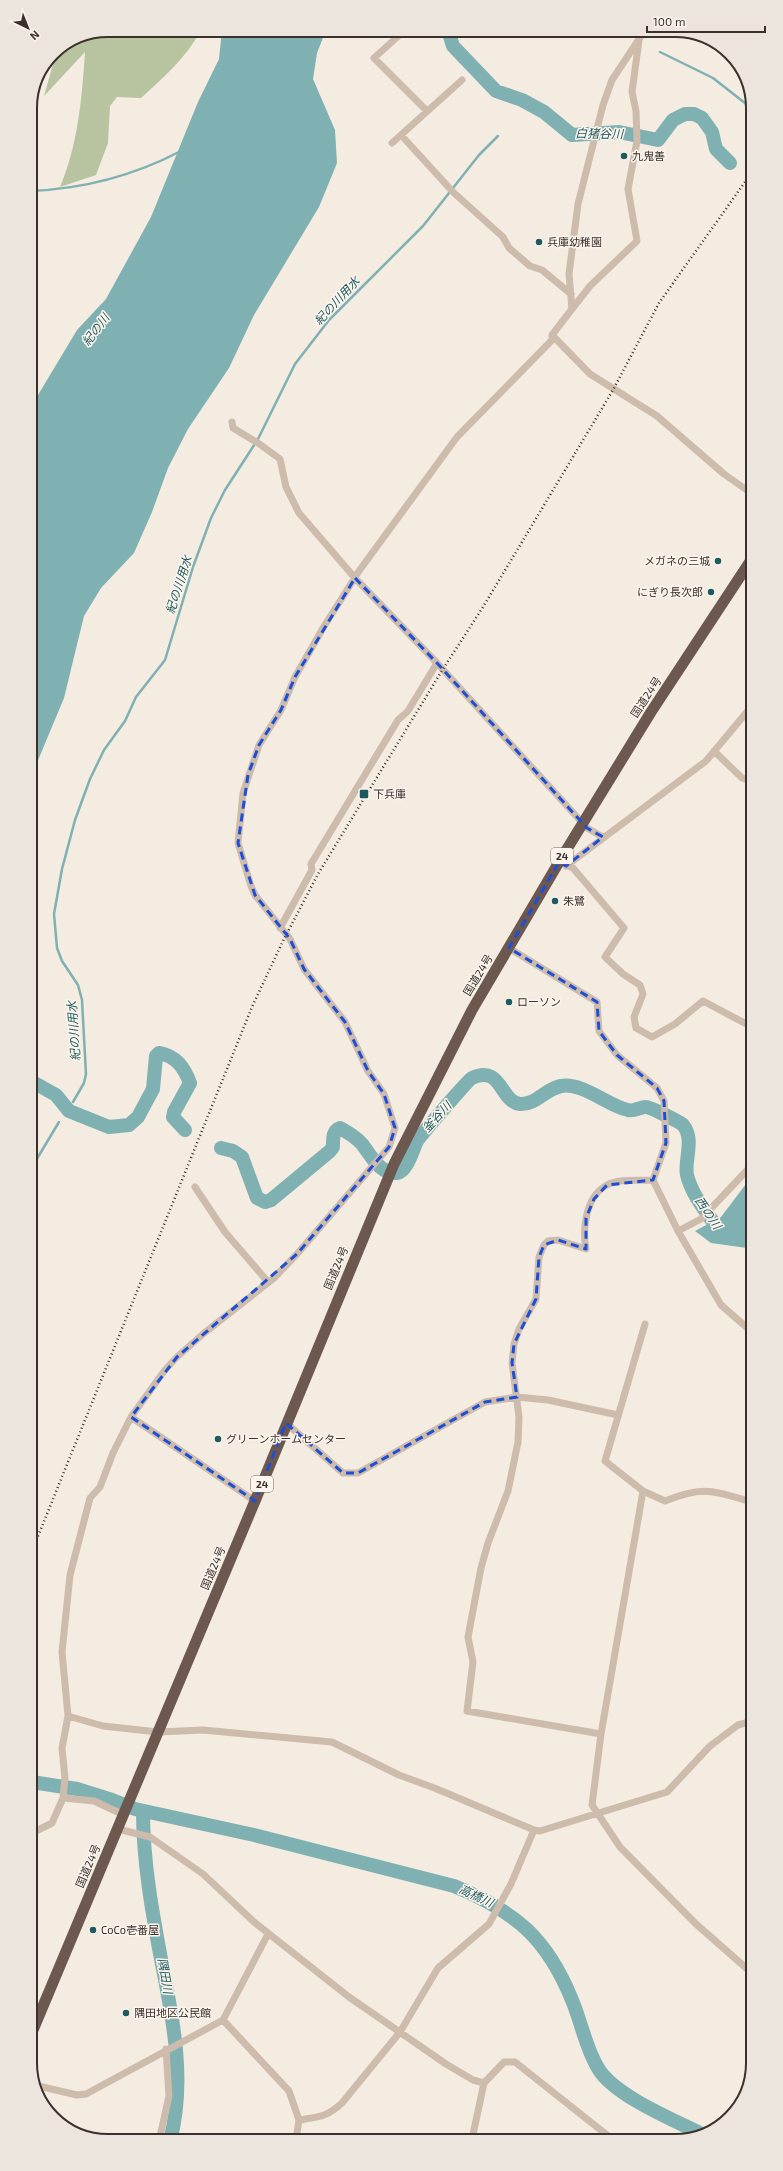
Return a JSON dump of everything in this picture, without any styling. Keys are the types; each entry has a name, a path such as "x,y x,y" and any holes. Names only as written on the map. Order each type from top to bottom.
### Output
{"highway":[{"name":"国道24号","path":"37,2021 255,1501 388,1176 450,1052 509,948 562,864 583,823 651,712 746,568"}],"street":[{"path":"397,37 374,58 427,112"},
{"path":"572,309 570,257 578,204 603,105 612,80 639,39"},
{"path":"37,1828 52,1823 63,1798 64,1778 62,1748 68,1716 62,1652 70,1575 90,1498 100,1487 113,1453 131,1417 165,1370 178,1357 203,1334 268,1282 298,1254 389,1147 395,1128 384,1094 368,1071 345,1022 304,969 290,939 255,895 243,863 238,843 243,793 259,745 281,710 295,677 354,578 457,437 552,340 552,335 590,286 637,241 628,189 637,135 632,92 639,39"},
{"path":"392,143 462,80"},
{"path":"401,135 451,190 503,237 509,248 530,266 542,270 571,294"},
{"path":"552,335 590,374 657,416 724,474 746,489"},
{"path":"232,422 233,428 257,442 280,459 286,487 299,513 354,578 438,663 587,828 603,837"},
{"path":"280,928 312,870 310,864 398,720 408,711 438,663"},
{"path":"562,864 603,837 706,761 746,713"},
{"path":"714,751 742,778 746,779"},
{"path":"562,864 573,868 624,928 605,957 623,974 640,985 643,994 634,1017 636,1028 652,1037 669,1028 703,1001 746,1024"},
{"path":"509,948 598,1002 599,1031 616,1055 657,1088 664,1101 666,1143 653,1180 678,1231 721,1305 746,1327"},
{"path":"678,1231 701,1219 746,1170"},
{"path":"601,1734 467,1711 473,1662 468,1637 485,1555 515,1467 518,1442 517,1397 512,1363 514,1344 536,1299 540,1257 544,1245 548,1241 558,1240 586,1249 586,1218 594,1198 607,1185 623,1181 653,1180"},
{"path":"195,1187 225,1232 268,1282"},
{"path":"645,1324 604,1461 643,1491 665,1502 688,1492 710,1490 746,1500"},
{"path":"286,1423 343,1473 358,1473 485,1402 517,1397 548,1400 618,1415"},
{"path":"131,1417 255,1501"},
{"path":"643,1491 601,1734 592,1805 620,1846 644,1872 696,1924 746,1968"},
{"path":"68,1716 103,1726 158,1732 203,1730 332,1742 399,1775 534,1830 540,1831 667,1792 710,1746 738,1725 746,1723"},
{"path":"63,1798 94,1801 124,1815"},
{"path":"118,1829 150,1837 203,1874 268,1934 349,1997 446,2064 473,2080 484,2083"},
{"path":"299,2120 332,2113 342,2103 400,2032 438,1968 489,1924 511,1884 534,1830"},
{"path":"41,2087 77,2095 86,2094 168,2048 184,2042 223,2020 268,1934"},
{"path":"223,2020 289,2091 299,2120 297,2134"},
{"path":"161,2134 169,2096 168,2048"},
{"path":"473,2134 484,2083 504,2062 515,2062 606,2134"}],"highlighted area":[{"path":"355,578 437,663 587,828 603,837 566,866 559,862 509,948 597,1002 599,1031 617,1055 657,1088 664,1101 666,1143 653,1180 607,1185 594,1199 586,1218 586,1249 558,1240 544,1245 539,1257 536,1299 514,1344 512,1363 517,1397 485,1402 358,1473 343,1473 286,1423 255,1501 131,1417 177,1357 297,1254 389,1147 395,1128 384,1094 368,1071 345,1022 304,969 290,939 255,895 238,843 248,775 259,745 281,710 295,677"}],"green space":[{"path":"103,37 197,37 182,58 141,98 117,97 110,106 108,143 96,175 60,187 75,138 81,103 85,52 44,96 53,64 61,55 77,44 94,38"}],"water":[{"name":"紀の川","path":"221,37 323,37 317,53 313,79 335,130 337,163 319,207 254,315 229,368 188,429 168,468 152,512 134,553 101,588 84,616 64,698 37,763 37,399 77,330 106,299 151,217 198,102 219,59"},
{"path":"746,1184 746,1248 711,1243 695,1231 721,1217"}],"waterway":[{"name":"白猪谷川","path":"450,37 453,46 496,91 522,100 544,112 572,135 619,132 658,140 673,120 685,114 694,114 702,118 712,132 716,149 730,163"},
{"name":"紀の川用水","path":"660,52 713,78 745,103"},
{"name":"紀の川用水","path":"73,1102 84,1083 86,1074 82,1000 78,985 62,961 57,948 54,914 62,869 75,820 90,779 104,750 125,721 136,697 165,660 193,567 211,518 225,490 258,439 295,364 329,320 423,226 479,155 498,136"},
{"path":"37,191 88,184 127,174 163,160 181,151"},
{"name":"釜谷川","path":"37,1084 56,1095 69,1111 109,1127 129,1125 138,1117 153,1089 156,1056 159,1053 165,1054 179,1063 190,1083 174,1112 173,1117 185,1130"},
{"name":"釜谷川","path":"221,1148 233,1151 242,1157 257,1198 265,1202 271,1200 330,1151 333,1147 334,1133 337,1129 340,1128 360,1141 380,1167 397,1173 401,1172 407,1165 420,1137 472,1078 482,1075 489,1076 500,1085 513,1102 520,1104 526,1104 536,1100 555,1088 569,1086 587,1091 620,1108 628,1110 644,1107 649,1108 683,1125 689,1143 686,1169 689,1183 701,1205 720,1232 725,1233"},
{"name":"紀の川用水","path":"37,1159 59,1122"},
{"name":"高橋川","path":"37,1783 77,1789 135,1809 254,1835 454,1886 495,1906 512,1917 526,1929 540,1943 552,1960 572,2000 594,2060 606,2078 617,2088 645,2106 696,2131"},
{"name":"隅田川","path":"143,1811 143,1830 154,1923 170,2004 176,2050 177,2096 172,2134"}],"railway":[{"path":"37,1539 252,1007 282,943 318,874 443,669 483,607 613,390 659,303 746,181"}],"place":[{"name":"九鬼善","path":"624,156"},
{"name":"兵庫幼稚園","path":"539,242"},
{"name":"メガネの三城","path":"718,561"},
{"name":"にぎり長次郎","path":"711,592"},
{"name":"下兵庫","path":"364,794"},
{"name":"朱鷺","path":"555,901"},
{"name":"ローソン","path":"509,1002"},
{"name":"グリーンホームセンター","path":"218,1439"},
{"name":"CoCo壱番屋","path":"93,1930"},
{"name":"隅田地区公民館","path":"126,2013"}],"water label":[{"name":"西の川","path":"708,1213"}]}
